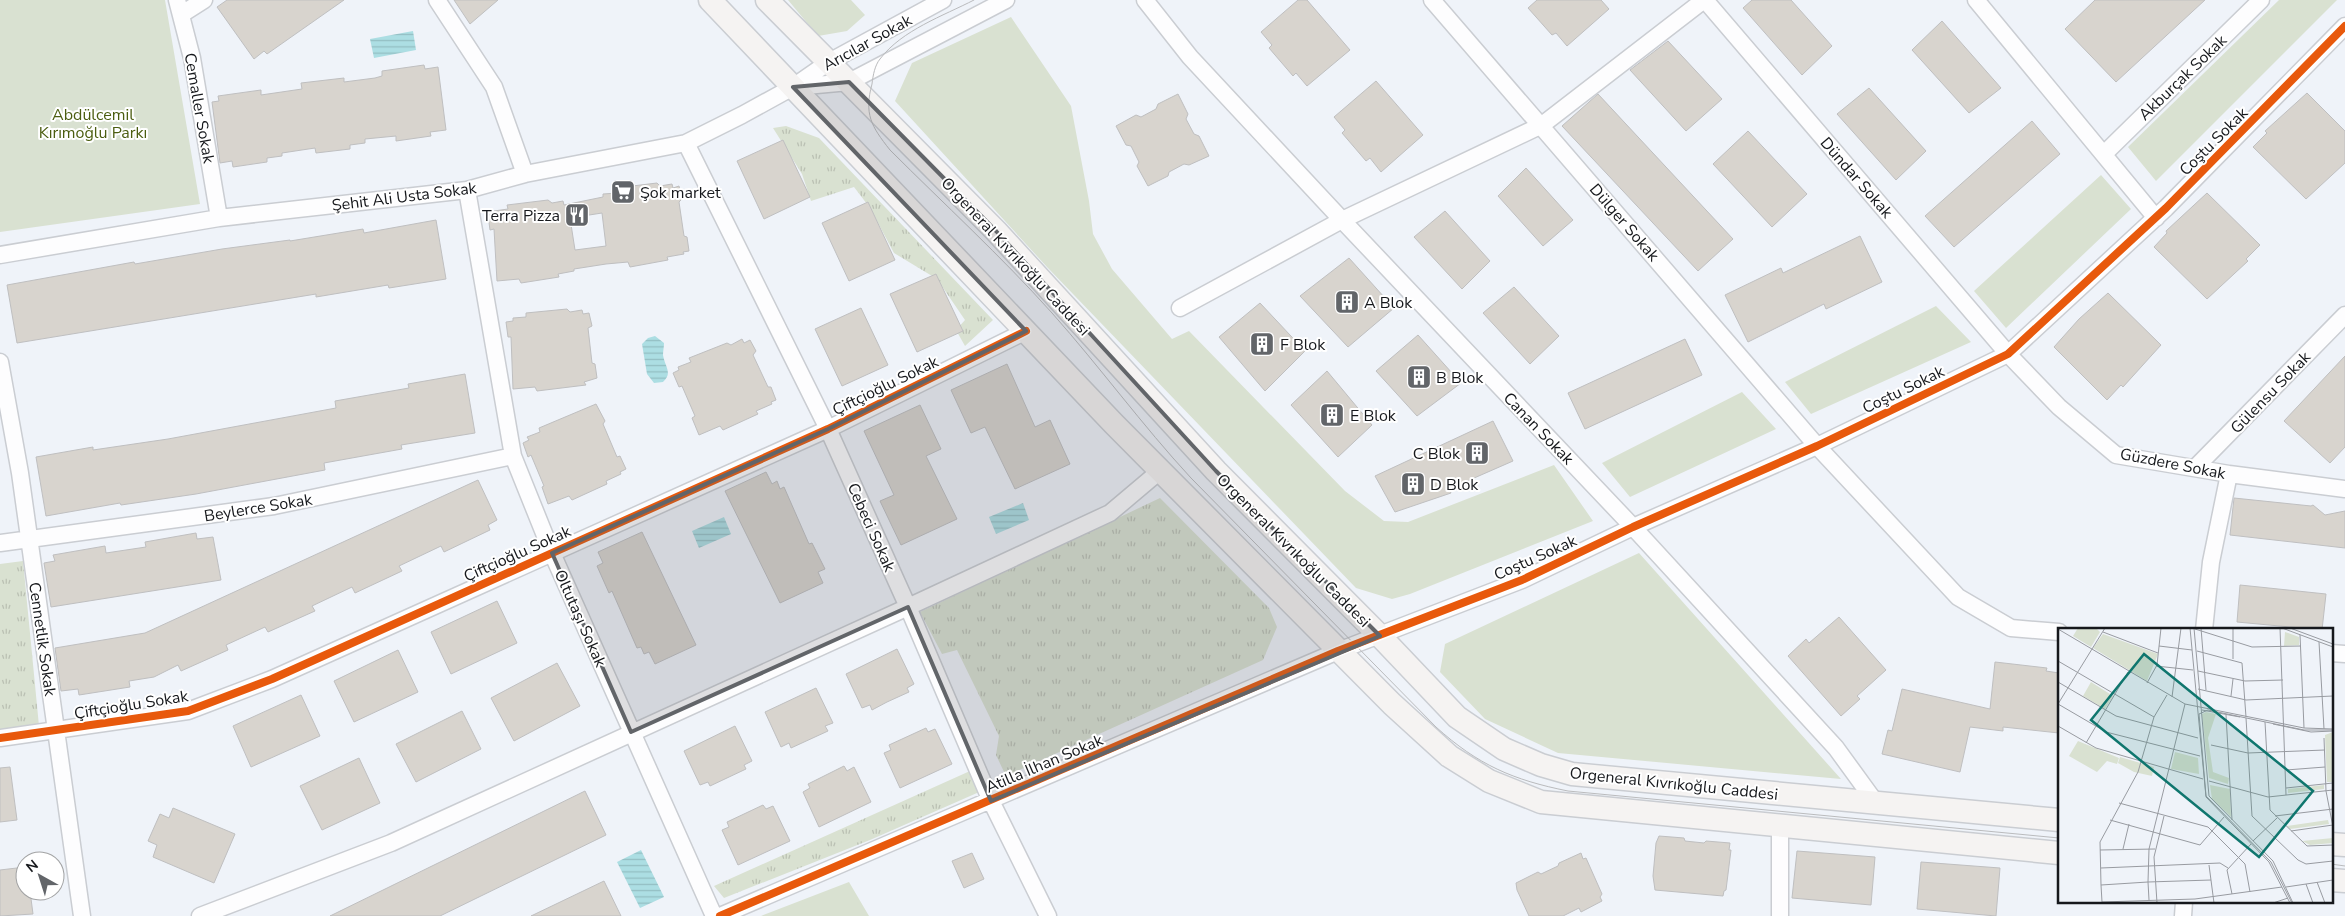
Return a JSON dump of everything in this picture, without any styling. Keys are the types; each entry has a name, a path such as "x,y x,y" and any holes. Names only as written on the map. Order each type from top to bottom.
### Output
{"main road":[{"path":"710,0 1161,470 1338,651 1449,756 1489,781 1541,802 2058,853"},
{"name":"Orgeneral Kıvrıkoğlu Caddesi","path":"767,0 996,231 1216,471 1380,636 1457,717 1504,749 1541,765 1572,774 2058,820"},
{"path":"2332,844 2345,845"},
{"path":"2332,880 2345,881"}],"street":[{"path":"180,7 204,0"},
{"path":"437,0 494,87 525,174"},
{"name":"Arıcılar Sokak","path":"793,87 829,62 943,0"},
{"path":"793,87 849,82 1006,0"},
{"name":"Canan Sokak","path":"1145,0 1190,57 1634,527 1836,748 1876,803"},
{"name":"Dülger Sokak","path":"1432,0 1542,125 1817,446 1958,597 2011,628 2058,632"},
{"path":"1180,308 1342,220 1542,125 1705,0"},
{"name":"Dündar Sokak","path":"1705,0 2008,354"},
{"name":"Akburçak Sokak","path":"2104,154 2261,0"},
{"path":"1981,2 2156,218"},
{"name":"Cemaller Sokak","path":"180,7 192,58 219,218"},
{"name":"Coştu Sokak","path":"1380,636 1522,580 1634,527 1817,446 2008,354 2156,218 2345,26"},
{"name":"Şehit Ali Usta Sokak","path":"0,255 219,218 467,190 525,174 686,144 742,116 793,87"},
{"name":"Cebeci Sokak","path":"686,144 828,428 908,607 991,801 1048,916"},
{"name":"Oltutaşı Sokak","path":"467,190 513,456 552,553 714,916"},
{"name":"Gülensu Sokak","path":"2195,468 2345,315"},
{"name":"Çiftçioğlu Sokak","path":"0,738 188,711 272,679 828,428 1026,331"},
{"name":"Güzdere Sokak","path":"2008,354 2059,406 2116,455 2229,474 2345,489"},
{"name":"Cennetlik Sokak","path":"0,362 20,473 82,916"},
{"name":"Beylerce Sokak","path":"0,543 274,506 513,456"},
{"path":"200,916 391,842 1110,514 1161,470"},
{"path":"2204,628 2212,562 2229,474"},
{"name":"Atilla İlhan Sokak","path":"720,916 1338,651 1380,636"},
{"path":"2332,653 2345,654"},
{"path":"1780,825 1780,916"}],"highlighted area":[{"path":"849,82 996,231 1216,471 1380,636 991,801 908,607 631,732 552,553 828,429 1026,331 793,87"}],"green space":[{"name":"Abdülcemil Kırımoğlu Parkı","path":"0,0 165,0 200,204 0,232"},
{"path":"788,0 851,0 865,15 847,31 818,36"},
{"path":"2279,0 2337,0 2156,181 2128,147"},
{"path":"1011,17 1071,106 1089,201 1093,234 1112,269 1172,339 1189,331 1345,491 1384,521 1408,522 1554,465 1593,521 1410,594 1392,599 1356,588 1047,267 895,101 912,63"},
{"path":"786,126 819,138 993,320 965,346 956,330 965,320 937,279 894,253 870,208 854,187 811,201 802,174 773,128"},
{"path":"2101,175 2131,209 2006,328 1974,291"},
{"path":"1936,306 1971,342 1811,414 1785,382"},
{"path":"1742,392 1776,429 1630,497 1602,463"},
{"path":"1160,498 1269,608 1277,627 1263,660 1006,776 996,755 999,736 957,650 942,654 920,612"},
{"path":"1639,553 1841,779 1558,753 1485,719 1440,672 1445,644"},
{"path":"23,561 39,726 0,732 0,564"},
{"path":"970,771 980,787 977,793 870,840 724,898 714,886"},
{"path":"849,882 869,916 761,916"}],"water":[{"path":"413,31 416,50 374,58 370,39"},
{"path":"655,336 664,343 663,355 668,376 663,382 654,383 647,374 642,344 648,338"},
{"path":"1023,503 1029,520 996,534 989,517"},
{"path":"724,517 731,534 699,548 692,531"},
{"path":"641,850 664,897 640,908 617,862"}],"building":[{"path":"227,0 344,0 267,54 264,51 254,59 217,7"},
{"path":"454,0 498,0 470,24"},
{"path":"1298,0 1307,0 1350,50 1307,86 1296,73 1293,76 1269,48 1272,45 1261,32"},
{"path":"1537,0 1601,0 1609,9 1567,46 1556,33 1552,35 1528,8"},
{"path":"1752,0 1791,0 1832,46 1802,75 1743,8"},
{"path":"2095,0 2205,0 2116,82 2065,29"},
{"path":"1942,21 2001,88 1969,113 1912,50"},
{"path":"1668,41 1722,99 1686,131 1630,70"},
{"path":"424,65 425,69 438,67 446,130 430,132 431,136 396,141 396,136 365,139 365,143 350,145 350,149 316,153 315,148 282,153 282,156 267,158 267,162 233,167 232,161 220,163 212,102 219,101 218,96 261,90 261,95 302,89 301,83 344,78 344,82 375,78 382,76 382,71"},
{"path":"1376,81 1423,135 1381,172 1370,158 1366,161 1342,133 1345,130 1334,117"},
{"path":"1869,88 1926,151 1896,180 1837,114"},
{"path":"2307,93 2345,131 2345,163 2306,199 2253,147 2267,133 2265,131"},
{"path":"1178,94 1188,114 1186,119 1194,134 1199,136 1209,156 1189,165 1184,164 1169,172 1168,176 1148,186 1137,166 1139,162 1131,146 1126,145 1116,126 1136,115 1141,117 1156,109 1158,104"},
{"path":"1598,94 1733,239 1698,271 1562,126"},
{"path":"2032,121 2060,154 1954,247 1925,216"},
{"path":"1748,131 1807,194 1772,227 1713,164"},
{"path":"783,140 810,197 764,219 737,161"},
{"path":"1526,168 1573,220 1543,246 1498,196"},
{"path":"657,183 660,186 672,184 673,188 679,186 682,199 679,202 684,236 687,237 689,251 683,252 684,254 667,257 668,260 630,267 628,262 606,264 574,269 574,271 558,274 559,277 521,283 519,279 497,281 494,229 490,230 488,215 495,214 494,211 508,209 507,205 548,200 552,203 563,201 564,205 603,197 603,194 617,193 616,188","holes":["602,213 606,246 575,250 570,218"]},
{"path":"2207,193 2260,245 2246,259 2248,261 2207,299 2154,247 2167,233 2166,231"},
{"path":"868,202 895,260 849,281 822,223"},
{"path":"1445,211 1490,261 1462,289 1414,237"},
{"path":"436,220 446,279 389,288 388,285 316,297 316,294 17,343 7,285 134,262 135,264 222,249 290,241 363,229 364,233"},
{"path":"1860,236 1882,282 1826,309 1824,304 1748,342 1725,295 1781,268 1783,273"},
{"name":"A Blok","path":"1349,258 1394,308 1348,347 1300,296"},
{"path":"936,274 963,331 917,352 890,294"},
{"path":"1514,287 1559,336 1530,364 1483,313"},
{"path":"2108,293 2161,345 2123,387 2121,385 2107,400 2054,347 2079,319"},
{"name":"F Blok","path":"1260,303 1305,351 1265,391 1219,337"},
{"path":"861,308 888,365 842,386 815,329"},
{"path":"567,309 570,312 582,310 583,314 589,313 592,326 588,328 592,363 595,364 597,378 584,382 586,385 537,391 535,387 513,389 511,337 508,337 506,322 513,321 513,318 526,317 526,313"},
{"name":"B Blok","path":"1418,335 1461,383 1417,416 1376,371"},
{"path":"742,339 744,343 750,340 756,351 753,355 776,400 771,402 772,404 756,411 758,414 723,430 720,426 699,435 692,418 695,416 682,386 679,387 673,373 679,370 678,367 691,362 689,358 727,343 731,345"},
{"path":"1685,339 1702,375 1585,429 1568,393"},
{"path":"2345,356 2345,447 2330,463 2284,421"},
{"path":"1007,364 1035,427 1050,420 1070,464 1015,489 985,427 971,433 951,390"},
{"name":"E Blok","path":"1327,371 1372,425 1338,457 1291,405"},
{"path":"465,374 475,433 401,445 402,449 324,463 325,470 196,494 121,505 120,503 46,516 36,457 93,447 93,450 168,439 336,408 335,401 409,388 408,384"},
{"path":"596,404 605,421 603,424 617,457 620,456 626,469 620,472 621,474 606,481 607,484 572,500 569,496 548,504 542,487 544,486 531,455 528,457 523,443 529,440 527,437 540,432 539,428"},
{"path":"920,405 941,449 926,456 957,519 901,545 880,501 894,495 864,431"},
{"path":"1493,421 1513,461 1449,489 1451,493 1395,512 1375,476"},
{"path":"766,472 772,484 777,481 780,489 784,487 809,544 812,543 825,569 818,572 823,583 780,603 725,491"},
{"path":"478,480 497,520 488,525 490,530 444,552 441,546 399,566 402,571 355,593 352,587 312,606 315,611 268,632 265,627 226,645 228,650 181,671 178,665 154,677 129,681 130,687 79,695 78,689 61,691 55,648 145,633"},
{"path":"2234,498 2313,505 2325,515 2345,511 2345,548 2230,535"},
{"path":"642,532 696,645 655,664 649,652 644,654 641,647 637,648 612,591 609,593 597,566 603,563 598,552"},
{"path":"196,533 197,539 213,537 221,580 51,607 44,563 55,561 53,555 105,546 106,553 146,547 145,542"},
{"path":"2240,585 2326,594 2322,628 2301,628 2237,622"},
{"path":"497,601 517,643 451,674 431,632"},
{"path":"1839,617 1886,670 1857,696 1860,699 1841,716 1788,656 1806,639 1809,643"},
{"path":"897,649 914,684 907,688 909,692 872,710 870,705 862,708 846,674"},
{"path":"398,650 418,692 354,722 334,681"},
{"path":"1995,662 2047,668 2046,671 2058,673 2058,733 2003,727 2003,731 1970,727 1960,772 1882,754 1888,730 1892,731 1902,689 1990,709"},
{"path":"557,663 580,706 514,741 491,698"},
{"path":"816,688 833,723 825,726 828,731 791,748 789,743 781,747 765,712"},
{"path":"301,695 320,736 251,767 233,726"},
{"path":"462,711 481,749 416,782 396,744"},
{"path":"735,726 752,761 744,765 746,769 710,786 708,782 700,785 684,751"},
{"path":"926,728 928,732 935,729 952,764 900,788 884,753 891,750 889,745"},
{"path":"359,758 380,803 322,830 300,786"},
{"path":"844,766 847,771 854,767 871,802 819,827 803,792 810,788 808,784"},
{"path":"10,767 17,820 0,822 0,768"},
{"path":"585,791 606,835 440,916 330,916"},
{"path":"763,805 766,809 773,806 790,841 738,865 722,830 729,827 727,822"},
{"path":"173,808 235,834 214,883 153,857 157,845 148,841 160,814 169,818"},
{"path":"1659,836 1684,838 1685,841 1704,843 1706,841 1730,843 1729,850 1731,850 1726,890 1723,896 1655,890 1653,876 1656,843"},
{"path":"1797,851 1875,857 1871,905 1792,898"},
{"path":"972,853 984,879 964,888 952,861"},
{"path":"1581,853 1583,859 1586,858 1602,894 1600,897 1602,901 1581,912 1579,908 1563,916 1529,916 1517,890 1516,883 1538,872 1541,874"},
{"path":"1921,862 2000,868 1996,916 1917,909"},
{"path":"15,868 15,901 31,901 33,914 0,916 0,870"},
{"path":"604,881 621,916 531,916"}],"tram line":[{"path":"974,0 911,32 889,49 880,59 874,74 869,104 871,119 878,134 890,150 1033,292 1191,478 1451,740 1482,761 1513,776 1568,791 2058,838"},
{"path":"2332,864 2345,866"}],"cycle path":[{"path":"720,916 1338,651 1522,580 1633,527 1817,446 2008,354 2166,208 2345,26"},
{"path":"0,738 188,711 272,679 828,429 1026,331"}],"place":[{"name":"Şok market","path":"623,192"},
{"name":"Terra Pizza","path":"577,215"},
{"name":"A Blok","path":"1347,302"},
{"name":"F Blok","path":"1262,344"},
{"name":"B Blok","path":"1419,377"},
{"name":"E Blok","path":"1332,415"},
{"name":"C Blok","path":"1477,453"},
{"name":"D Blok","path":"1413,484"}]}
